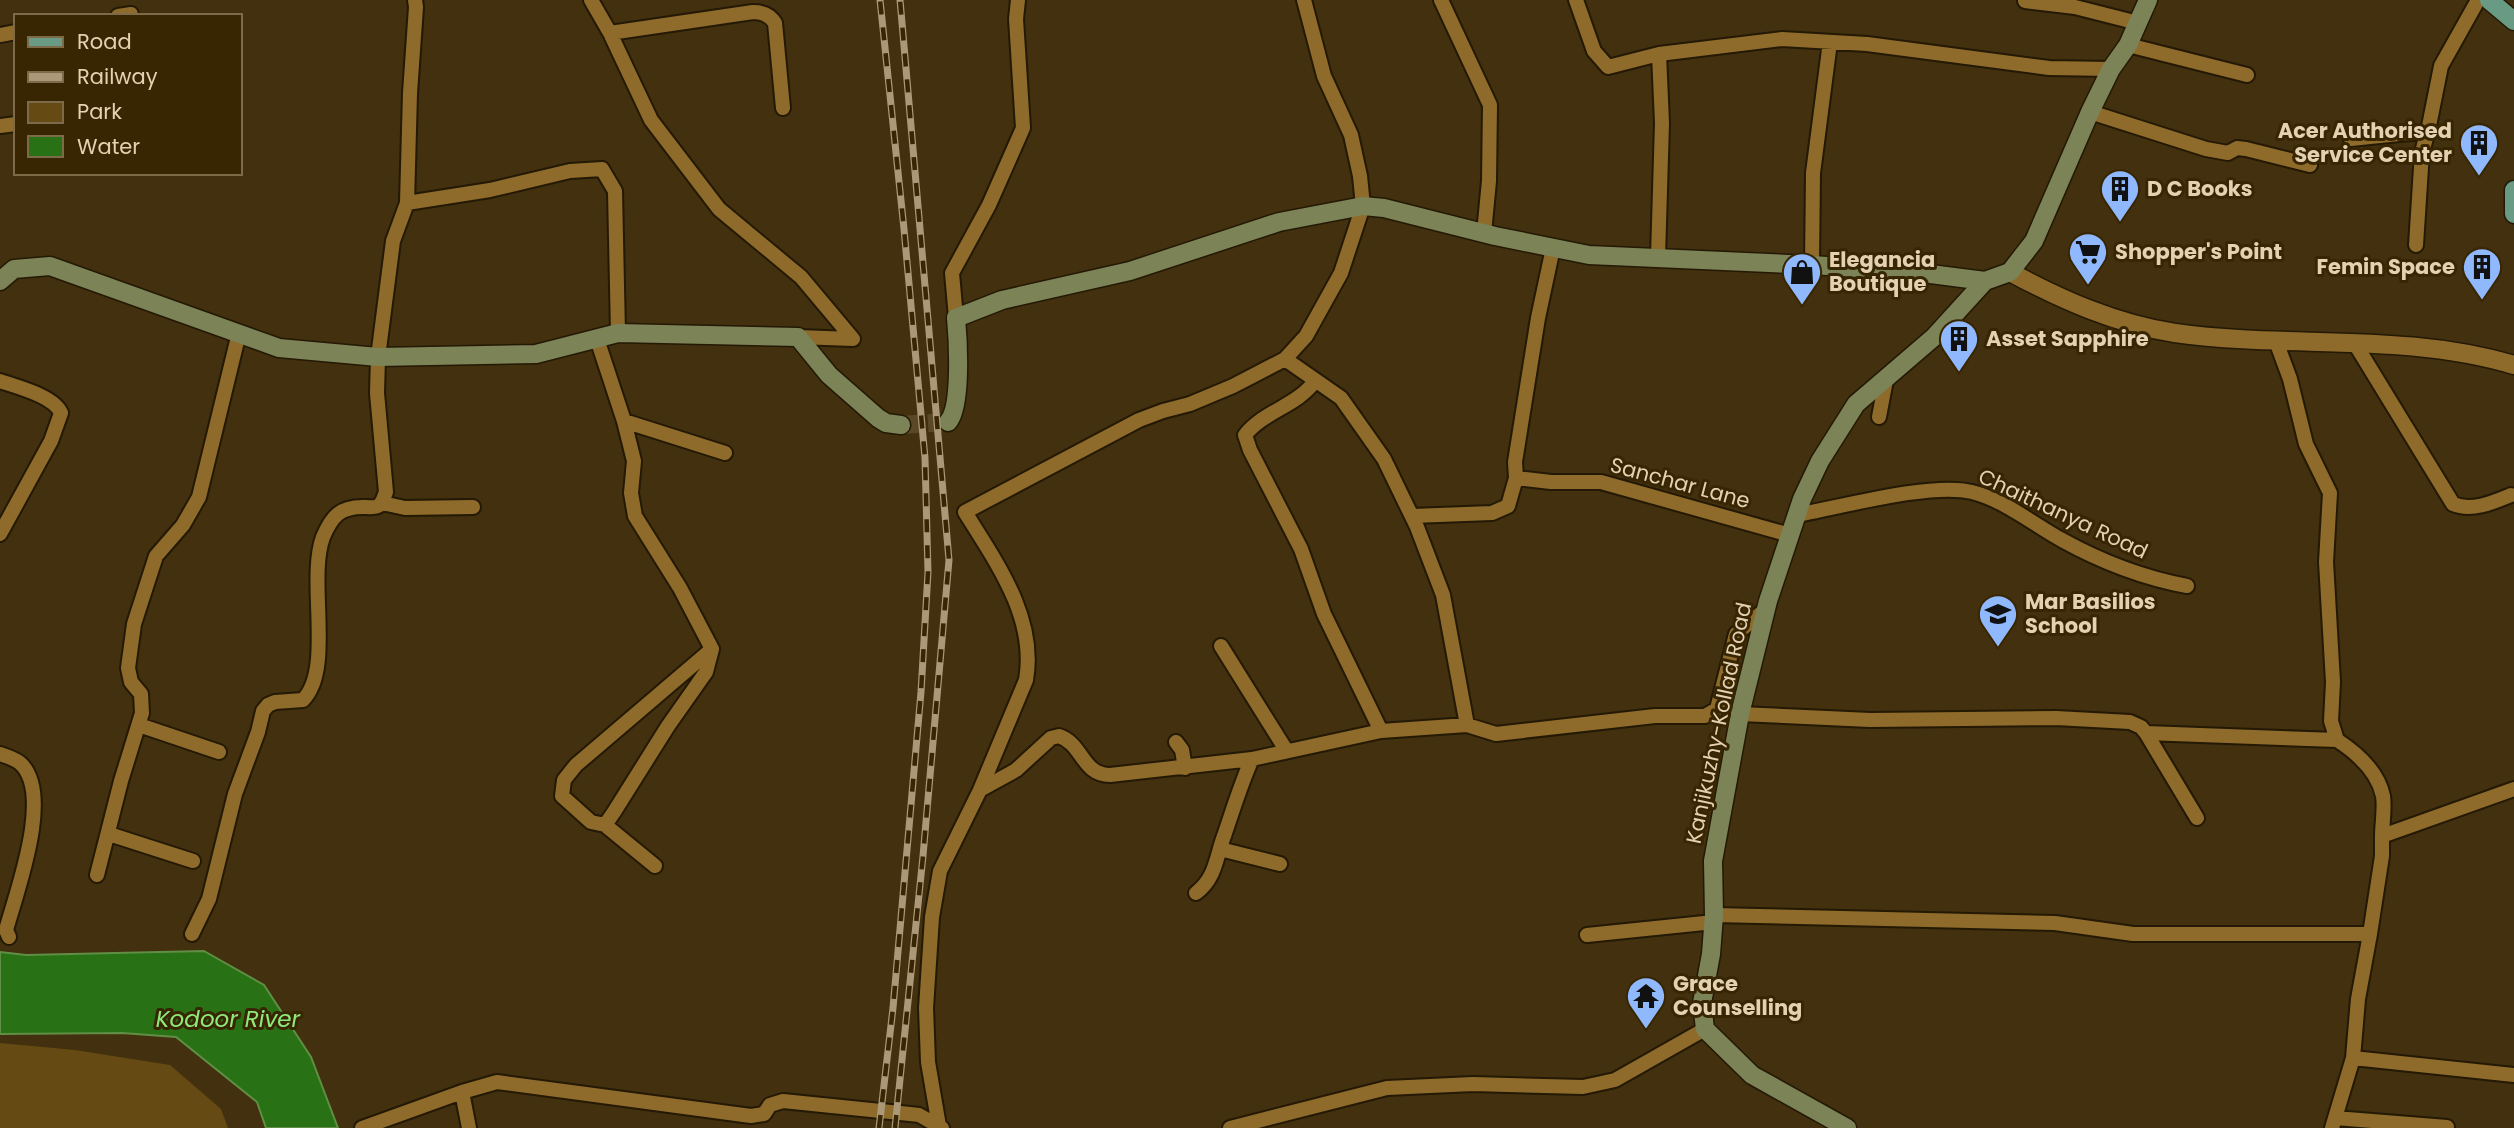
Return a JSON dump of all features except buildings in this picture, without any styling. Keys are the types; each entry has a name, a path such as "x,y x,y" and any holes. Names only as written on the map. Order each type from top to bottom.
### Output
{"main road":[{"path":"2010,272 2034,241 2090,112 2111,69 2128,45 2148,0"},
{"path":"2489,0 2514,21"},
{"path":"2514,190 2514,214"},
{"path":"948,422 954,410 958,339 956,317 1002,300 1130,271 1279,222 1363,206 1384,208 1589,255 1812,265 1915,272 1985,281"},
{"path":"0,281 14,269 50,266 279,348 378,357 536,354 618,333 798,337 829,374 878,418 886,423 901,425"},
{"name":"Kanjikuzhy-Kollad Road","path":"1705,1029 1702,1003 1714,918 1713,861 1740,714 1765,610 1797,515 1820,461 1856,404 1934,337 1985,281 2010,272"},
{"path":"1705,1029 1752,1076 1847,1128"}],"street":[{"path":"192,934 209,899 235,794 263,711 275,702 303,700 309,694 318,663 317,568 323,537 335,516 342,510 352,507 377,507 382,503 386,492 377,393 378,357 393,241 407,203 415,0"},
{"path":"591,0 610,33 651,120 719,209 802,277 853,339 798,337"},
{"path":"956,317 952,272 989,205 1023,128 1016,19 1018,0"},
{"path":"1441,0 1490,105 1489,181 1484,233"},
{"path":"1576,0 1594,51 1608,67 1659,54 1782,40 1867,44 2049,68 2111,69"},
{"path":"2416,245 2422,152 2441,66 2478,0"},
{"path":"941,1127 928,1062 926,1008 932,916 940,870 980,790 1026,680 1029,663 1027,642 1005,576 965,512 1139,420 1190,404 1233,386 1285,359 1307,336 1342,273 1363,206 1351,135 1324,76 1306,1"},
{"path":"2025,1 2075,7 2138,23"},
{"path":"610,33 753,12 772,17 775,23 783,108"},
{"path":"1812,265 1813,173 1830,42"},
{"path":"2128,45 2247,75"},
{"path":"1658,257 1662,123 1659,54"},
{"path":"2090,112 2206,149 2228,153 2236,148 2246,149 2310,166"},
{"path":"2351,139 2428,131"},
{"path":"407,203 490,190 570,171 602,169 615,191 618,333"},
{"path":"1412,516 1492,513 1508,506 1516,478 1516,462 1538,318 1553,248"},
{"path":"2010,272 2064,301 2130,324 2173,333 2276,341 2436,347 2514,365"},
{"path":"97,875 143,703 141,694 131,682 128,668 134,624 156,556 183,524 199,497 239,333"},
{"path":"597,340 624,421 634,461 631,493 635,516 680,588 712,649 706,673 668,726 605,825"},
{"path":"2276,341 2290,379 2306,443 2330,493 2326,562 2333,682 2331,721 2337,740"},
{"path":"2354,342 2453,503 2467,507 2513,497"},
{"path":"1285,359 1341,397 1384,459 1412,516 1443,594 1467,725"},
{"path":"1879,417 1886,380"},
{"path":"0,381 46,398 56,404 61,413 51,441 5,510 0,534"},
{"path":"1315,381 1307,393 1254,424 1245,435 1250,450 1301,548 1324,614 1381,731"},
{"path":"624,421 725,453"},
{"name":"Sanchar Lane","path":"1516,478 1551,482 1601,482 1790,535"},
{"name":"Chaithanya Road","path":"1797,515 1919,492 1949,489 1972,492 1990,499 2083,551 2160,581 2187,586"},
{"path":"382,503 405,508 472,507"},
{"path":"980,790 1016,770 1051,738 1059,736 1074,745 1093,771 1100,775 1252,759 1381,731 1467,725 1496,734 1655,716 1705,716 1717,709 1736,634 1765,610"},
{"path":"1221,646 1286,750"},
{"path":"655,866 605,825 592,822 562,796 564,780 576,765 712,649"},
{"path":"1740,714 1870,720 2088,719 2130,722 2141,727 2146,733 2197,818"},
{"path":"139,725 219,752"},
{"path":"2146,733 2337,740 2374,773 2383,797 2382,856 2358,999 2353,1058 2334,1123 2447,1127"},
{"path":"1176,742 1182,750 1185,768"},
{"path":"0,754 20,764 30,781 35,816 6,930 9,937"},
{"path":"1196,893 1206,886 1215,870 1252,759"},
{"path":"2382,836 2514,789"},
{"path":"109,834 193,860"},
{"path":"1220,849 1280,864"},
{"path":"1587,935 1714,918 2055,923 2133,934 2370,934"},
{"path":"1230,1128 1387,1088 1473,1084 1583,1087 1615,1080 1705,1029"},
{"path":"2353,1058 2514,1075"},
{"path":"362,1128 497,1082 751,1116 764,1114"},
{"path":"462,1092 469,1128"},
{"path":"758,1128 770,1105 783,1101 919,1115 941,1127"}],"green space":[{"path":"0,1043 75,1050 170,1065 221,1109 228,1128 0,1128"}],"water":[{"name":"Kodoor River","path":"204,951 264,985 311,1057 338,1128 266,1128 257,1102 176,1037 122,1033 0,1034 0,952 26,955"}],"tunnel":[{"path":"901,425 948,422"}],"railway":[{"path":"879,1128 893,1008 921,692 928,572 925,458 880,0"},
{"path":"895,1128 923,856 949,560 900,0"}],"place":[{"name":"Acer Authorised Service Center","path":"2479,177"},
{"name":"D C Books","path":"2120,223"},
{"name":"Shopper's Point","path":"2088,286"},
{"name":"Femin Space","path":"2482,301"},
{"name":"Elegancia Boutique","path":"1802,306"},
{"name":"Asset Sapphire","path":"1959,373"},
{"name":"Mar Basilios School","path":"1998,648"},
{"name":"Grace Counselling","path":"1646,1030"}]}
